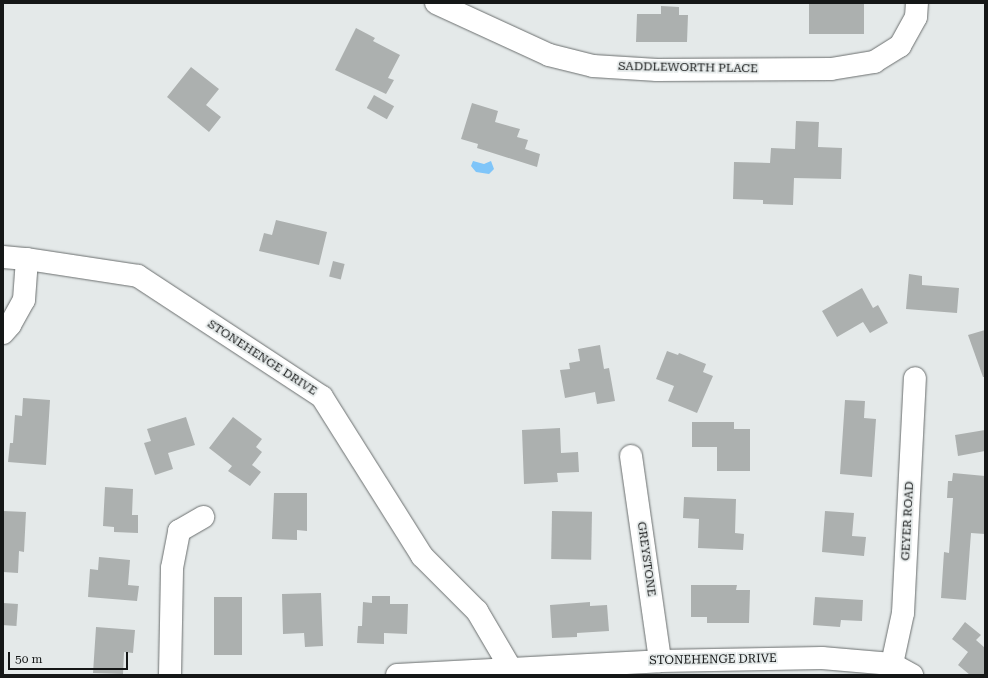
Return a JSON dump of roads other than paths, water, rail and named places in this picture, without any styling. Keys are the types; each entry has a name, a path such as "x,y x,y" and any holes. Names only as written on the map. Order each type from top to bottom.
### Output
{"street":[{"name":"SADDLEWORTH PLACE","path":"436,3 548,55 593,66 665,70 831,69 874,62 900,46 916,17 917,3"},
{"name":"STONEHENGE DRIVE","path":"3,257 27,259 138,276 322,397 422,556 477,611 511,672 660,661 820,666 892,664 912,675"},
{"path":"3,333 10,325 24,300 27,259"},
{"name":"GEYER ROAD","path":"892,664 903,613 915,378"},
{"name":"GREYSTONE","path":"631,456 660,661"},
{"path":"170,675 172,568 179,531 203,516"},
{"path":"397,675 511,672"}],"water":[{"path":"473,161 484,164 491,161 494,169 489,174 476,172 471,166"}]}
